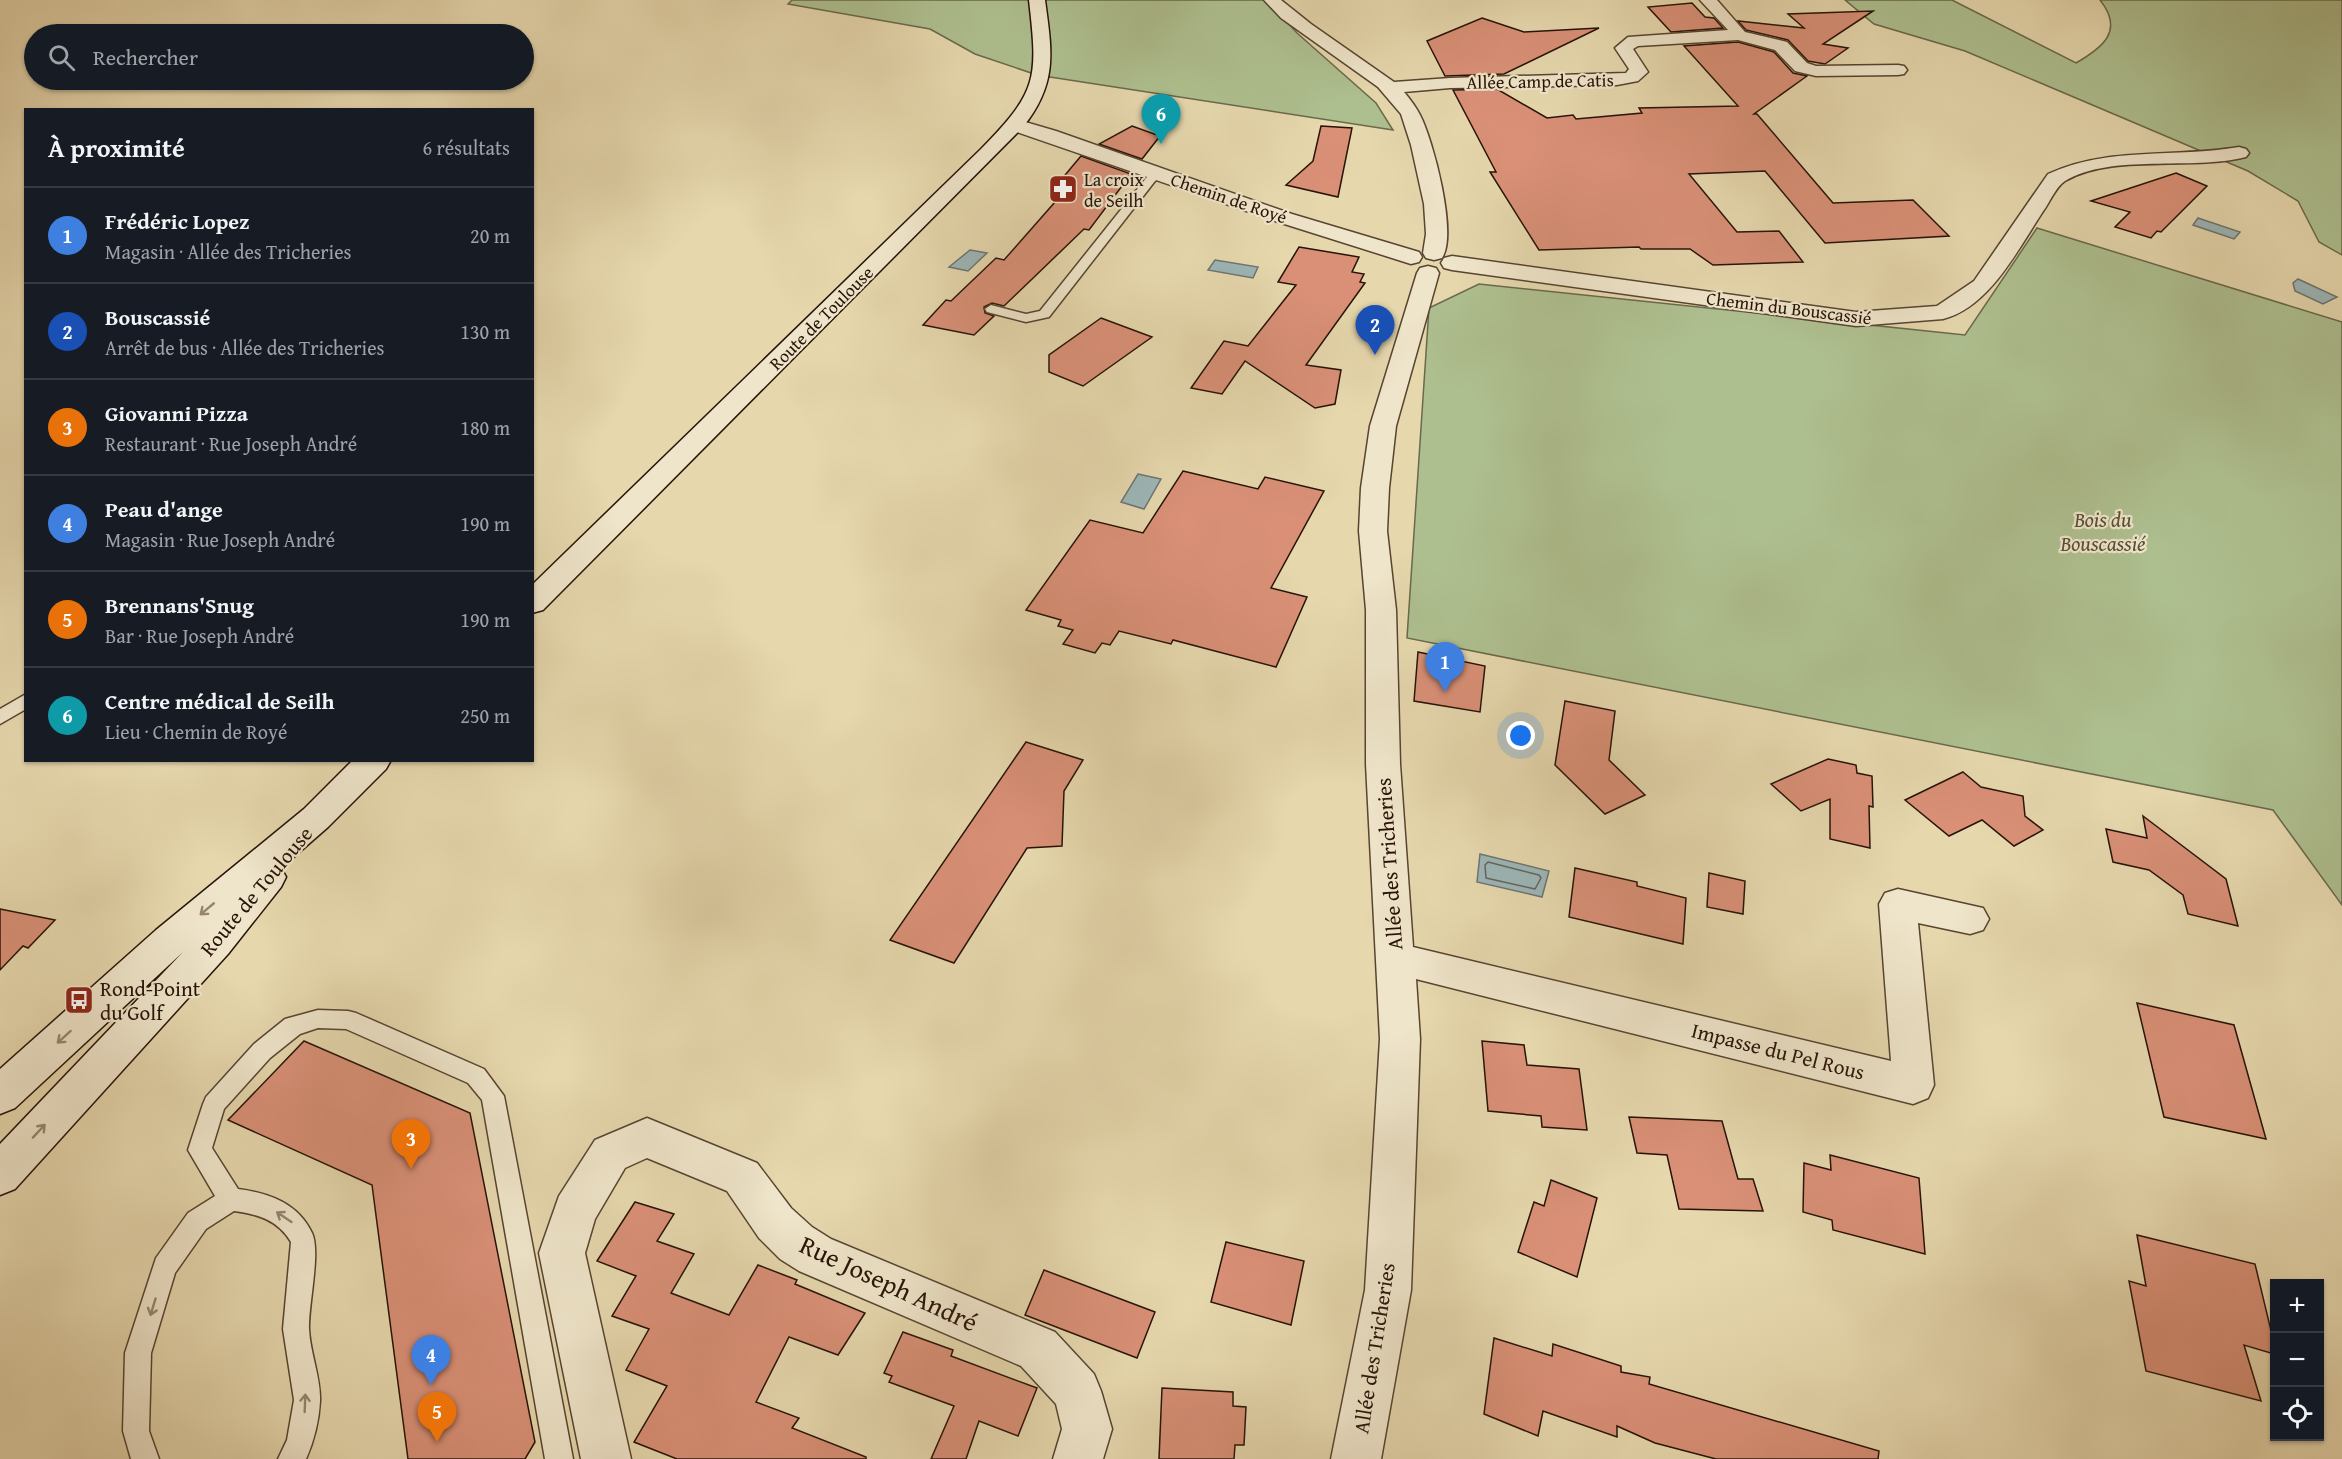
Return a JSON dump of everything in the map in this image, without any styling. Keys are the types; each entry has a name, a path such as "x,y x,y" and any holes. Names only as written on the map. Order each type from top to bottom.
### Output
{"street":[{"name":"Route de Toulouse","path":"534,601 980,162 1015,124 1038,88 1042,72 1037,0"},
{"name":"Allée des Tricheries","path":"1272,0 1294,21 1390,88 1409,113 1424,157 1437,213 1431,261 1383,426 1375,488 1373,531 1381,610 1384,775 1400,1039 1388,1290 1356,1459"},
{"path":"1708,0 1736,29 1738,35 1781,46 1801,68 1816,71 1898,70"},
{"name":"Allée Camp de Catis","path":"1390,88 1450,82 1617,80 1632,77 1639,72 1624,48 1634,41 1738,35"},
{"name":"Chemin de Royé","path":"1015,124 1285,218 1431,261"},
{"name":"Chemin du Bouscassié","path":"1431,261 1856,319 1943,312 1982,286 2055,178 2070,170 2126,162 2218,158 2239,153"},
{"name":"Route de Toulouse","path":"0,1095 169,941 316,818 372,762"},
{"name":"Route de Toulouse","path":"0,1175 214,943 316,818"},
{"name":"Impasse du Pel Rous","path":"1395,962 1424,964 1913,1084 1898,904 1970,919"},
{"name":"Rue Joseph André","path":"606,1459 562,1253 574,1211 610,1154 647,1138 742,1177 775,1223 796,1243 815,1255 1038,1350 1077,1391 1087,1429 1078,1459"}],"lane":[{"path":"991,309 1026,318 1044,314 1151,179 1160,174"},
{"path":"0,718 24,701"},
{"path":"231,1199 200,1150 214,1104 262,1051 293,1026 318,1019 348,1020 476,1076 493,1096 559,1459"},
{"path":"145,1459 136,1431 138,1353 165,1267 197,1221 231,1199 264,1204 293,1223 303,1240 296,1329 307,1400 300,1441 292,1459"}],"green space":[{"path":"792,0 1267,0 1297,33 1376,103 1393,130 1037,75 975,54 930,29 788,4"},
{"path":"1845,0 1952,0 2076,63 2102,45 2107,38 2110,21 2100,0 2342,0 2342,255 2319,242 2298,201 2248,171 1965,51 1874,24"},
{"name":"Bois du Bouscassié","path":"2037,228 2342,322 2342,905 2273,810 1407,638 1429,308 1479,284 1965,335"}],"water":[{"path":"2198,218 2240,232 2234,239 2193,225"},
{"path":"970,250 987,253 968,271 949,267"},
{"path":"1215,260 1258,267 1253,278 1208,270"},
{"path":"2298,279 2337,297 2323,304 2295,291 2293,283"},
{"path":"1138,474 1161,479 1144,509 1121,502"},
{"path":"1480,854 1549,871 1542,897 1477,882"}],"building":[{"path":"1692,3 1705,17 1714,18 1723,28 1671,32 1648,7"},
{"path":"1873,11 1823,44 1848,48 1825,64 1808,61 1788,40 1746,30 1738,21 1804,28 1788,14"},
{"path":"1482,18 1524,32 1599,28 1504,74 1445,76 1427,41"},
{"path":"1738,42 1774,52 1793,73 1807,76 1754,114 1757,114 1833,203 1913,200 1949,236 1825,243 1765,171 1689,174 1737,232 1779,231 1803,262 1713,265 1690,249 1641,249 1639,247 1539,250 1490,172 1496,172 1453,90 1497,89 1547,118 1573,115 1576,119 1642,113 1639,108 1738,106 1684,46"},
{"path":"1132,126 1160,136 1142,159 1099,144"},
{"path":"1321,126 1352,128 1338,197 1286,185 1313,161"},
{"path":"1081,156 1131,174 1089,230 1084,229 1004,306 992,303 984,307 985,313 994,316 974,335 923,325 946,300 951,301 996,258 1004,260 1062,194 1050,193"},
{"path":"2176,173 2207,186 2161,232 2157,231 2151,238 2115,227 2130,212 2091,201"},
{"path":"1299,247 1359,257 1352,272 1364,274 1360,282 1365,283 1306,365 1341,370 1335,404 1315,408 1245,361 1222,394 1191,388 1224,341 1248,346 1296,285 1278,282"},
{"path":"1101,318 1152,337 1083,386 1049,372 1049,355"},
{"path":"1183,471 1258,489 1265,477 1324,491 1271,588 1307,597 1276,667 1173,640 1171,644 1119,631 1110,645 1102,643 1095,653 1063,644 1073,630 1058,626 1061,620 1026,610 1090,520 1143,533"},
{"path":"1418,652 1485,666 1480,712 1414,701"},
{"path":"1565,701 1615,711 1609,760 1645,795 1605,814 1555,765"},
{"path":"1026,742 1083,760 1064,791 1062,846 1027,848 954,963 890,940"},
{"path":"1828,759 1856,765 1857,773 1872,776 1873,807 1869,806 1870,848 1830,839 1830,799 1801,811 1771,784"},
{"path":"1963,772 1981,787 2023,796 2025,816 2043,830 2014,846 1982,820 1949,836 1905,800"},
{"path":"2143,816 2226,879 2238,926 2188,914 2183,895 2149,870 2113,862 2106,829 2147,838"},
{"path":"1575,868 1637,882 1637,886 1686,898 1683,944 1569,917"},
{"path":"1709,873 1745,881 1743,914 1707,907"},
{"path":"0,909 55,920 28,948 23,946 0,970"},
{"path":"2137,1003 2234,1025 2266,1139 2164,1117"},
{"path":"304,1041 470,1113 535,1442 525,1459 408,1459 372,1185 228,1120"},
{"path":"1482,1041 1524,1045 1527,1065 1579,1069 1587,1130 1542,1127 1541,1116 1488,1111"},
{"path":"1629,1117 1722,1121 1738,1179 1753,1179 1763,1211 1679,1209 1667,1155 1637,1153"},
{"path":"1830,1155 1919,1178 1925,1254 1833,1230 1832,1220 1803,1212 1804,1163 1831,1170"},
{"path":"1551,1180 1597,1198 1577,1277 1518,1252 1534,1202 1544,1206"},
{"path":"635,1202 674,1214 657,1241 694,1254 671,1293 729,1315 758,1265 797,1280 795,1284 865,1313 838,1355 789,1337 756,1402 799,1418 792,1428 866,1457 866,1459 677,1459 634,1442 667,1386 626,1370 649,1329 612,1316 636,1276 597,1261"},
{"path":"2137,1235 2255,1264 2270,1326 2270,1353 2244,1345 2261,1401 2146,1371 2129,1281 2146,1286"},
{"path":"1226,1242 1304,1261 1291,1325 1211,1302"},
{"path":"1044,1270 1155,1312 1137,1358 1025,1315"},
{"path":"903,1332 953,1350 951,1356 1037,1388 1018,1436 979,1421 966,1459 931,1459 954,1406 889,1382 892,1376 884,1373"},
{"path":"1494,1338 1552,1356 1553,1344 1621,1366 1621,1372 1650,1377 1649,1384 1879,1451 1878,1459 1716,1459 1655,1443 1617,1426 1617,1437 1543,1411 1538,1436 1484,1414"},
{"path":"1162,1388 1233,1392 1233,1406 1246,1407 1244,1445 1235,1445 1234,1459 1159,1459"}],"place":[{"name":"Centre médical de Seilh","path":"1161,144"},
{"name":"La croix de Seilh","path":"1063,189"},
{"name":"Bouscassié","path":"1375,355"},
{"name":"Frédéric Lopez","path":"1445,692"},
{"name":"Rond-Point du Golf","path":"79,1000"},
{"name":"Giovanni Pizza","path":"411,1169"},
{"name":"Peau d'ange","path":"431,1385"},
{"name":"Brennans'Snug","path":"437,1442"}]}
